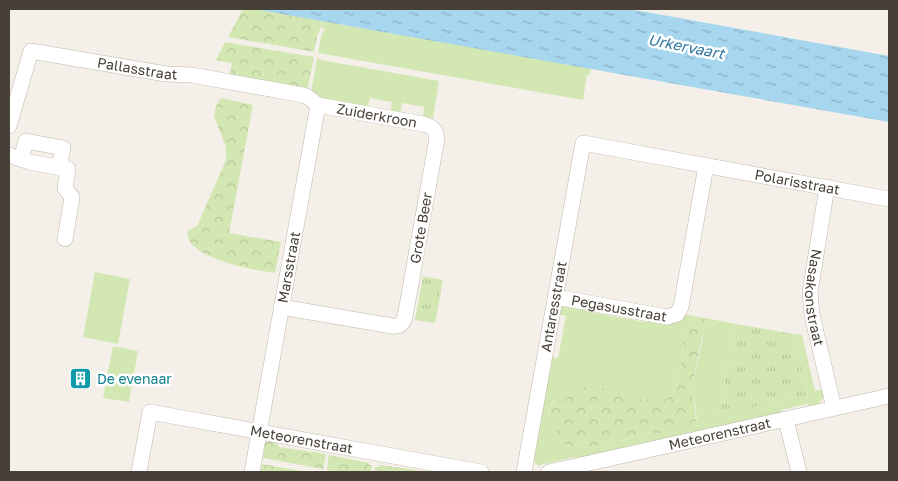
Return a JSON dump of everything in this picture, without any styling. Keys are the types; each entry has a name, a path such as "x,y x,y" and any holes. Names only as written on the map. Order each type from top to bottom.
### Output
{"street":[{"name":"Pallasstraat","path":"9,126 31,51 166,74 192,75 308,97 318,105"},
{"name":"Zuiderkroon","path":"318,105 427,125 435,130"},
{"name":"Marsstraat","path":"252,472 318,105"},
{"name":"Grote Beer","path":"281,307 388,326 399,326 405,317 436,144 437,135 435,130"},
{"path":"15,157 26,141 63,148 59,167 68,169 65,188 72,197 65,239"},
{"name":"Polarisstraat","path":"583,143 889,199"},
{"name":"Antaresstraat","path":"524,472 583,143"},
{"name":"Pegasusstraat","path":"556,297 667,317 675,316 680,310 706,166"},
{"name":"Nasakonstraat","path":"827,187 810,292 812,315 834,408"},
{"name":"Meteorenstraat","path":"549,472 604,467 834,408 889,396"},
{"name":"Meteorenstraat","path":"139,472 150,412 481,472"},
{"path":"786,420 799,472"}],"green space":[{"path":"243,9 254,9 323,21 314,52 228,37"},
{"path":"323,21 591,68 590,75 587,75 583,100 318,53 321,37 325,29 321,28"},
{"path":"225,42 314,57 307,91 246,80 247,77 230,74 232,63 216,60"},
{"path":"317,58 439,81 433,118 423,116 424,107 402,103 400,116 390,114 392,102 370,98 367,110 332,103 311,93"},
{"path":"221,98 253,105 229,233 281,242 275,273 240,267 213,258 192,245 188,237 188,230 197,226 226,160 226,147 214,116 216,106"},
{"path":"95,272 130,279 118,344 83,337"},
{"path":"423,276 443,280 435,323 415,320"},
{"path":"566,303 581,305 586,311 645,322 669,314 694,316 684,336 679,379 672,396 665,400 652,401 636,398 563,395 552,402 548,411 548,424 559,433 565,445 579,448 593,447 613,444 640,434 667,433 697,418 692,385 702,343 705,318 736,324 718,415 791,398 808,396 794,334 802,335 815,391 824,389 824,397 818,405 810,407 808,404 781,410 782,413 576,460 575,457 540,465 540,467 533,461 533,449 536,449 550,357 558,358 566,316 557,314"},
{"path":"694,316 705,318 693,383 696,415 695,426 667,433 640,434 613,444 593,447 579,448 564,445 559,434 548,424 548,419 551,405 565,394 578,389 597,387 644,400 663,399 672,396 679,379 684,336"},
{"path":"736,324 794,334 808,396 790,398 718,416"},
{"path":"113,346 138,351 129,402 103,398"},
{"path":"276,442 279,447 326,454 323,469 263,458 265,443"},
{"path":"329,455 369,463 372,466 371,472 327,470"},
{"path":"262,464 302,471 302,472 261,472"},
{"path":"379,465 420,472 374,472 375,467 379,467"}],"water":[{"name":"Urkervaart","path":"254,9 626,9 646,12 889,56 889,122"}],"place":[{"name":"De evenaar","path":"81,379"}]}
